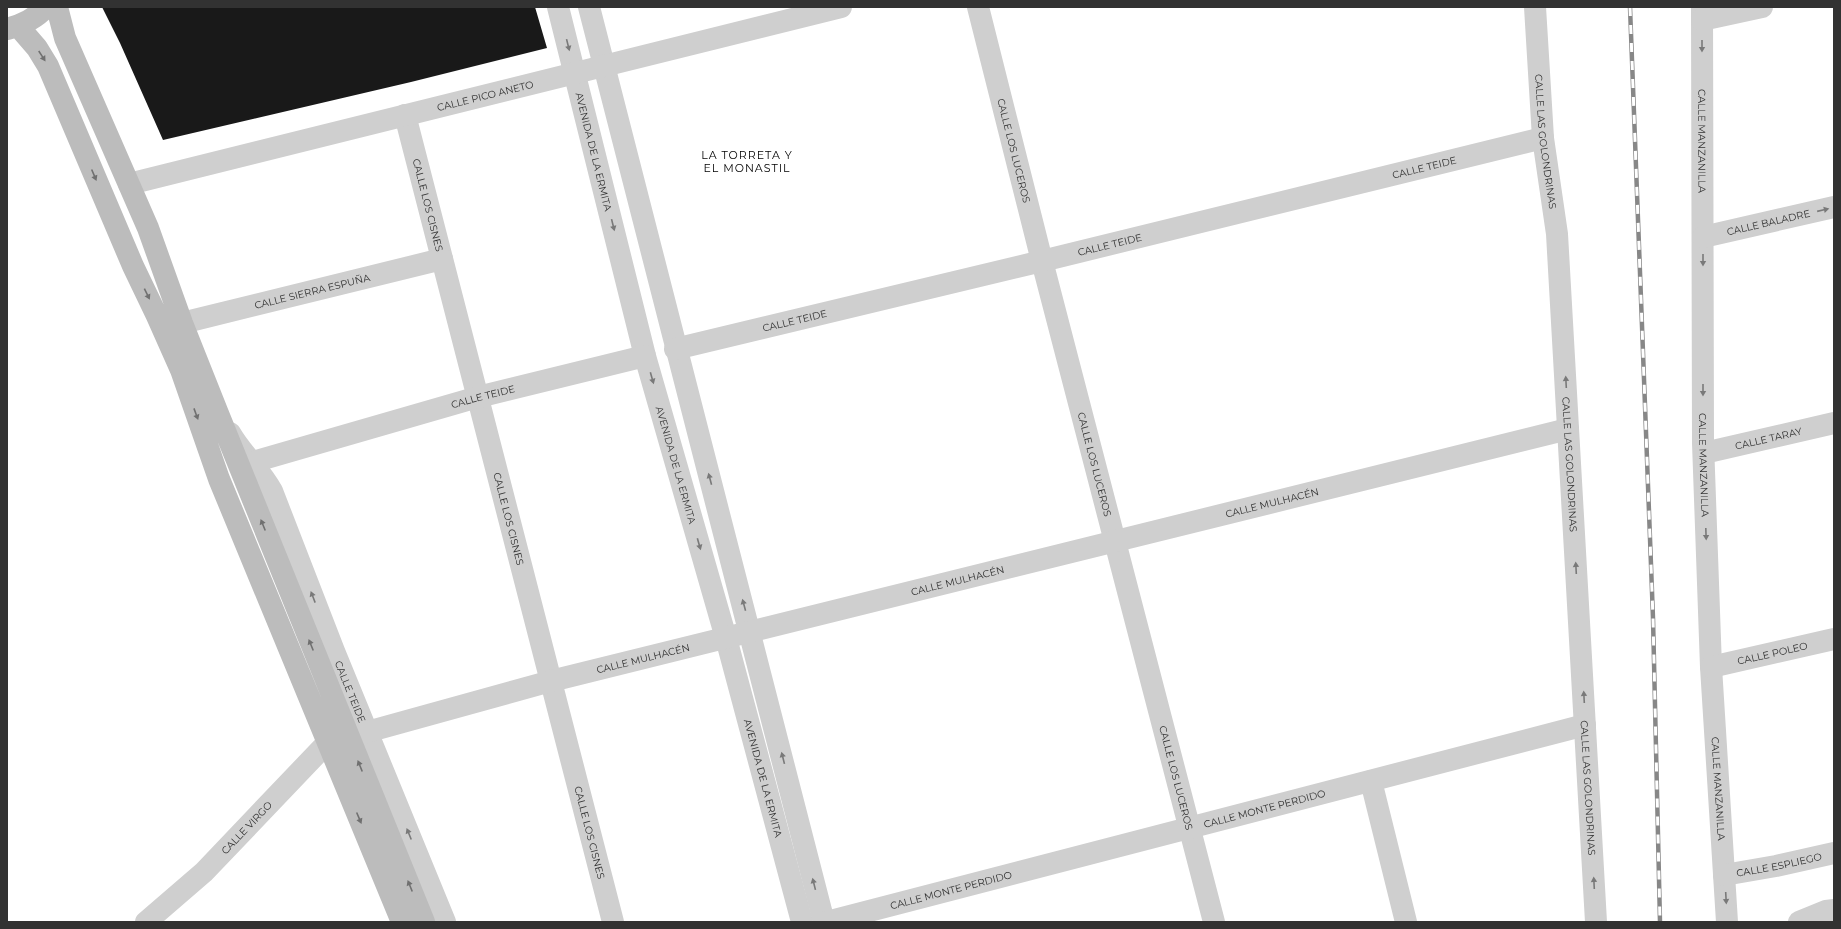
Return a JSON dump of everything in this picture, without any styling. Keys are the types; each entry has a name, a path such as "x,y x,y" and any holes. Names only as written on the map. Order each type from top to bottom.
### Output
{"street":[{"path":"46,7 32,19 12,28 37,48 48,66 133,266 181,370 220,480 402,922"},
{"path":"57,7 65,38 148,228 182,324 217,411 358,734 424,922"},
{"name":"AVENIDA DE LA ERMITA","path":"558,7 645,356 726,638 802,922"},
{"path":"589,7 675,349 751,632 824,922"},
{"name":"CALLE PICO ANETO","path":"129,184 841,7"},
{"name":"CALLE LOS LUCEROS","path":"978,7 1042,261 1214,922"},
{"name":"CALLE LAS GOLONDRINAS","path":"1535,7 1544,138 1557,234 1596,922"},
{"path":"1702,14 1762,7"},
{"name":"CALLE MANZANILLA","path":"1702,14 1704,453 1711,667 1727,922"},
{"name":"CALLE LOS CISNES","path":"405,115 613,922"},
{"name":"CALLE TEIDE","path":"675,349 1544,138"},
{"name":"CALLE BALADRE","path":"1703,237 1834,207"},
{"name":"CALLE SIERRA ESPUÑA","path":"182,324 442,259"},
{"name":"CALLE TEIDE","path":"253,462 478,397 645,356"},
{"name":"CALLE TEIDE","path":"217,411 238,447 253,462 272,491 331,644 358,734 445,922"},
{"name":"CALLE TARAY","path":"1704,453 1834,423"},
{"name":"CALLE MULHACÉN","path":"358,734 551,681 1568,429"},
{"name":"CALLE POLEO","path":"1711,667 1834,638"},
{"name":"CALLE MONTE PERDIDO","path":"827,922 1585,725"},
{"path":"327,743 358,734"},
{"name":"CALLE VIRGO","path":"146,922 204,872 327,743"},
{"path":"1371,781 1406,922"},
{"name":"CALLE ESPLIEGO","path":"1724,875 1776,866 1834,853"},
{"path":"1799,922 1826,911 1834,910"}],"building":[{"path":"102,7 535,7 547,48 411,82 163,140 120,43"}],"railway":[{"path":"1630,7 1653,618 1660,922"}],"district":[{"name":"LA TORRETA Y EL MONASTIL","path":"747,161"}]}
